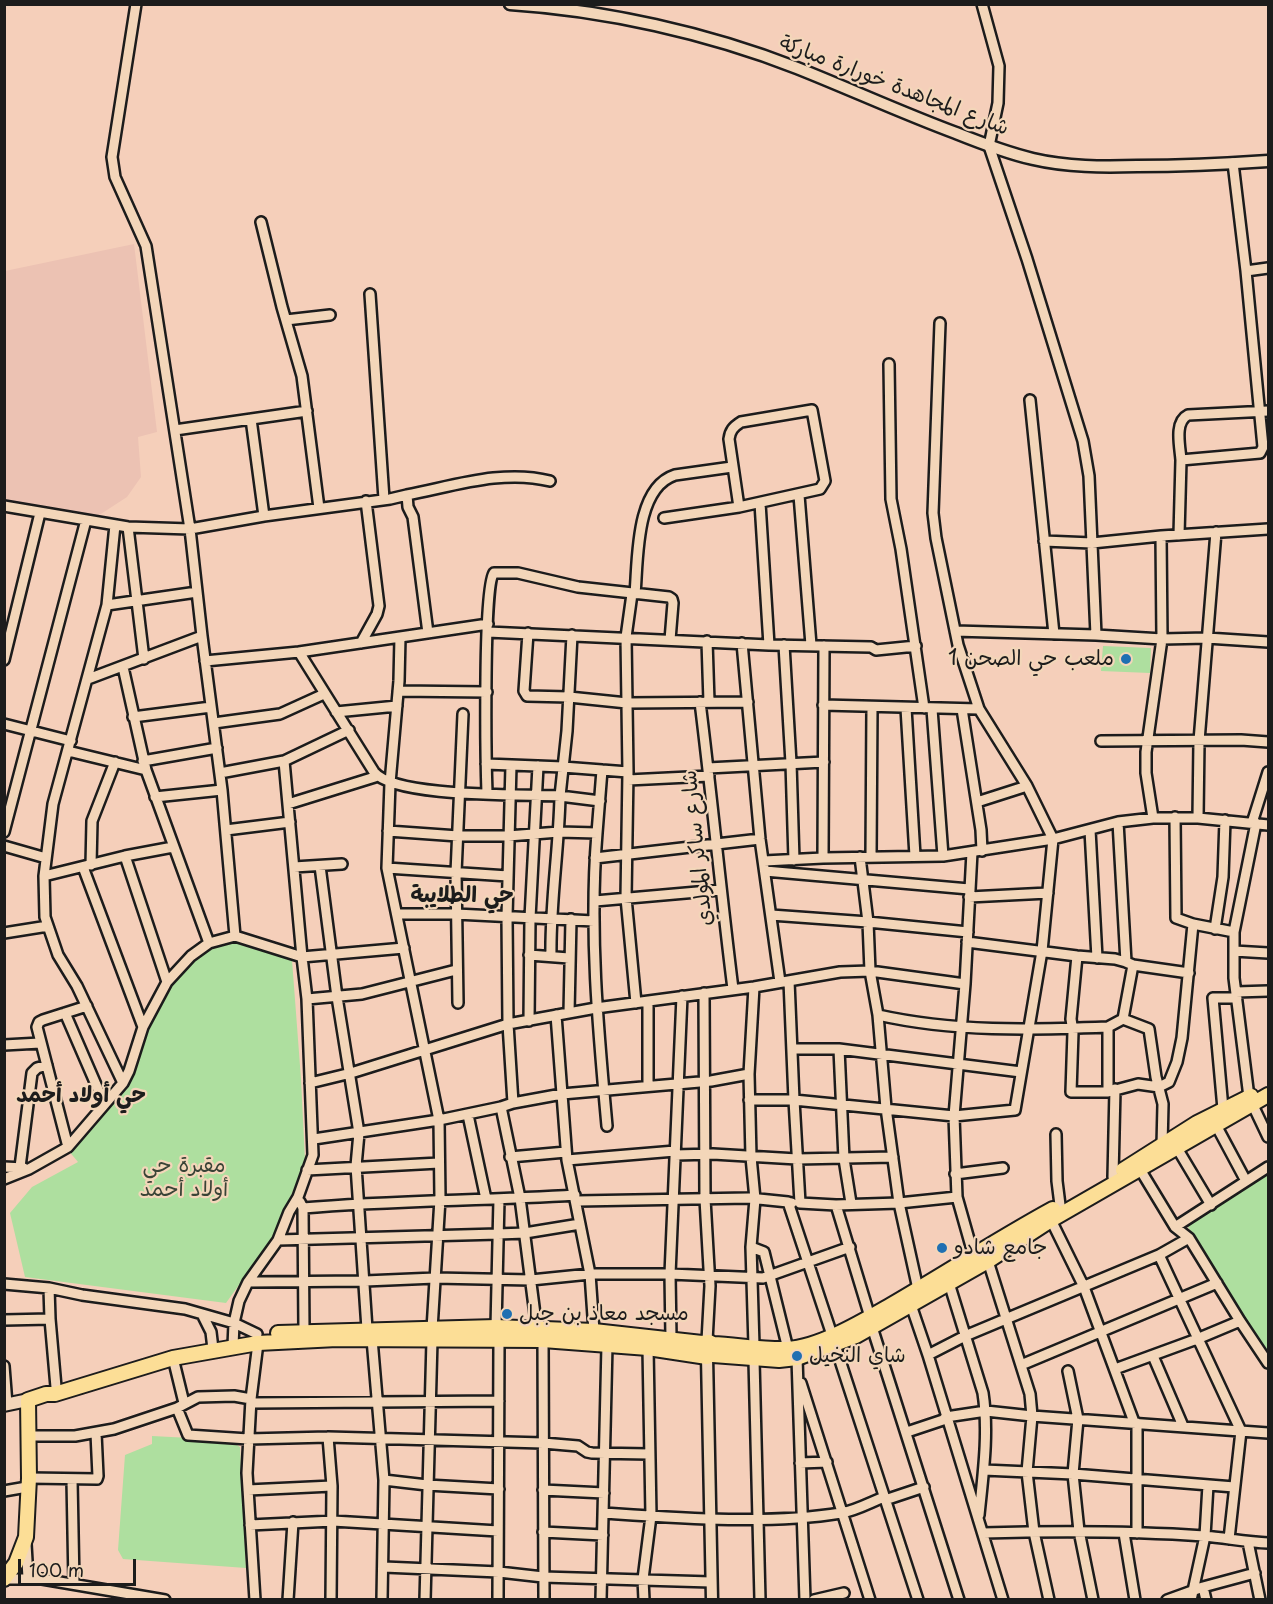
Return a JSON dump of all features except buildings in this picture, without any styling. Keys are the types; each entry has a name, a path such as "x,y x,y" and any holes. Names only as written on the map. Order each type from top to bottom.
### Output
{"main road":[{"path":"871,1322 1007,1234 1113,1177 1177,1148 1216,1125 1269,1086"},
{"path":"51,1391 55,1394 173,1358 213,1345 233,1335 257,1338 498,1333 540,1335 607,1345 754,1353 779,1360 794,1360 910,1305 988,1261 1138,1166 1162,1146 1223,1109 1269,1095"},
{"path":"257,1338 304,1331 369,1334"},
{"path":"540,1335 594,1331 671,1338 707,1349"},
{"path":"6,1405 28,1400 121,1365 213,1345"},
{"path":"5,1579 16,1563 26,1537 30,1436 28,1400"}],"street":[{"path":"136,4 112,157 115,177 146,246 190,529 222,790 235,936"},
{"name":"شارع المجاهدة خورارة مباركة","path":"510,4 550,6 594,13 734,47 796,68 989,146 1033,159 1069,164 1133,166 1269,161"},
{"path":"982,4 999,66 998,103 989,146 1083,441 1089,476 1096,635"},
{"path":"1181,460 1260,453 1265,450 1264,411 1233,163"},
{"path":"261,222 302,376 319,508"},
{"path":"1246,271 1269,268"},
{"path":"370,294 384,499"},
{"path":"286,321 330,315"},
{"path":"749,1100 794,1100 954,1116 1015,1110 1042,951 1053,839 1027,786 979,709 955,631 933,513 940,323"},
{"path":"889,364 891,500 928,708 943,855"},
{"path":"1030,400 1054,634"},
{"path":"664,518 739,507 820,489 825,481 812,410 741,422 734,426 729,440 739,507"},
{"path":"175,430 307,411"},
{"path":"1179,535 1181,460 1179,424 1188,415 1264,411"},
{"path":"251,419 264,516"},
{"path":"636,1002 626,898 628,776 626,637 644,513 657,487 668,477 732,467"},
{"path":"4,507 128,527 190,529 384,499 501,477 531,476 550,481"},
{"path":"407,495 408,507 413,517 428,633"},
{"path":"799,495 811,645"},
{"path":"361,643 379,606 366,501"},
{"path":"760,503 769,645"},
{"path":"4,660 40,513"},
{"path":"4,832 86,520"},
{"path":"116,525 107,605 51,813 44,876 45,917 58,955 87,1006 123,1083"},
{"path":"128,527 144,659"},
{"path":"1044,541 1092,543 1269,529"},
{"path":"1198,818 1199,741 1216,532"},
{"path":"1153,818 1146,773 1147,741 1162,639 1161,536"},
{"path":"487,793 488,628 490,578 494,573 527,574 578,587 664,596 672,599 670,640"},
{"path":"107,605 197,592"},
{"path":"205,661 299,652 428,633 488,628 528,633 742,644 872,647 876,650 916,646"},
{"path":"955,631 1162,639 1207,638 1269,642"},
{"path":"528,633 525,695 627,703 748,702"},
{"path":"551,957 550,919 559,832 572,634"},
{"path":"88,680 202,636"},
{"path":"400,637 387,868 439,1120 440,1199 432,1334 425,1599"},
{"name":"شارع ساكر المولدي","path":"707,641 704,702 709,772 720,890 733,989"},
{"path":"742,644 760,839 771,915 784,981 792,1049 800,1203"},
{"path":"784,645 794,860"},
{"path":"824,645 824,858"},
{"path":"299,652 378,777 390,783 461,793 560,795 600,801"},
{"path":"123,667 144,766 209,943"},
{"path":"398,690 487,692"},
{"path":"214,723 280,714 324,694"},
{"path":"823,705 979,709"},
{"path":"336,712 397,706"},
{"path":"133,717 211,707"},
{"path":"871,856 872,707"},
{"path":"906,708 915,856"},
{"path":"962,709 977,802 982,851"},
{"path":"458,1003 456,873 463,714"},
{"path":"4,724 32,731 115,762 144,766 217,748"},
{"path":"220,773 284,761 349,730"},
{"path":"1101,741 1241,740 1269,742"},
{"path":"4,1284 49,1288 82,1295 164,1305 202,1314 233,1335 239,1301 248,1282 278,1240 289,1212 298,1197 313,1155 307,999 284,761"},
{"path":"115,762 92,821 87,866 143,1027"},
{"path":"486,764 563,766 602,770 628,776 709,772 753,764 824,762"},
{"path":"511,765 507,917 508,1024 513,1103"},
{"path":"529,1021 530,918 538,766"},
{"path":"602,770 595,858 594,921 596,1008 607,1125"},
{"path":"1269,772 1254,823 1234,932 1233,951 1240,1032 1251,1101 1269,1137"},
{"path":"288,804 378,777"},
{"path":"977,802 1027,786"},
{"path":"155,797 222,790"},
{"path":"1175,817 1176,918 1193,924 1234,932"},
{"path":"764,866 794,860 943,855 982,851 1053,839 1119,822 1153,818 1198,818 1269,825"},
{"path":"1215,929 1222,877 1225,820"},
{"path":"226,830 290,822"},
{"path":"1119,822 1129,964 1123,1019"},
{"path":"1090,830 1097,958"},
{"path":"388,831 458,836 508,836 559,832 597,833"},
{"path":"595,858 760,839"},
{"path":"4,846 46,858"},
{"path":"44,876 173,847"},
{"path":"972,852 965,984 954,1116 957,1197 974,1257 988,1261 1030,1394 1032,1416 1027,1472 1034,1532 1049,1599"},
{"path":"125,856 167,982"},
{"path":"860,857 886,1108 899,1203 918,1290"},
{"path":"294,867 342,864"},
{"path":"320,866 337,997 359,1132 356,1167 364,1281 378,1402 384,1480 382,1599"},
{"path":"764,866 969,893 1048,893"},
{"path":"387,868 508,876"},
{"path":"595,901 720,890"},
{"path":"397,914 456,914 594,921"},
{"path":"771,915 868,922 1042,951 1115,959 1129,964 1190,973"},
{"path":"569,1013 571,919"},
{"path":"1077,956 1071,1019 1073,1032 1071,1092 1112,1090 1138,1084 1159,1088 1169,1082 1177,1062 1182,1038 1193,924"},
{"path":"4,933 48,927"},
{"path":"4,1179 68,1147 123,1083 143,1027 167,982 191,956 209,943 235,936 302,957 404,948"},
{"path":"1233,951 1269,953"},
{"path":"529,955 570,958"},
{"path":"307,999 381,990 456,970"},
{"path":"310,1083 351,1073 508,1024 596,1008 754,987 840,972 870,971 965,984"},
{"path":"754,987 749,1100 755,1199 751,1247 760,1599"},
{"path":"1223,1109 1213,998 1269,991"},
{"path":"704,993 711,1599"},
{"path":"671,1338 670,1274 682,996"},
{"path":"648,1002 648,1085"},
{"path":"68,1147 37,1031 39,1022 87,1006"},
{"path":"65,1013 104,1103"},
{"path":"556,1015 567,1156 590,1274 594,1331"},
{"path":"878,1015 913,1023 962,1028 1027,1030 1108,1028 1123,1019"},
{"path":"1123,1019 1149,1029 1163,1104 1162,1146"},
{"path":"1108,1028 1112,1090 1113,1177"},
{"path":"4,1045 40,1043"},
{"path":"792,1049 839,1049 1021,1072"},
{"path":"839,1049 844,1159 851,1203"},
{"path":"25,1168 32,1073 37,1068 47,1065"},
{"path":"314,1139 468,1115 513,1103 562,1094 704,1082 749,1074"},
{"path":"501,1107 520,1198 540,1335 544,1599"},
{"path":"468,1115 486,1199"},
{"path":"1216,1125 1246,1181"},
{"path":"1056,1134 1060,1205"},
{"path":"1177,1148 1211,1205"},
{"path":"510,1157 675,1153 797,1159 893,1157"},
{"path":"307,1170 439,1163"},
{"path":"1138,1166 1175,1227 1189,1238 1239,1320 1269,1363"},
{"path":"4,1167 25,1168"},
{"path":"1175,1227 1269,1167"},
{"path":"955,1174 1003,1168"},
{"path":"298,1197 303,1208 304,1331"},
{"path":"303,1208 440,1199 755,1199 836,1205 899,1203 957,1197"},
{"path":"498,1599 500,1401 496,1280 500,1199"},
{"path":"788,1202 918,1599"},
{"path":"836,1205 959,1599"},
{"path":"1051,1220 1084,1287 1135,1422 1137,1533"},
{"path":"278,1240 525,1233 580,1224"},
{"path":"928,1355 1006,1318 1159,1255 1189,1238"},
{"path":"751,1247 764,1252 769,1277 794,1360 870,1599"},
{"path":"248,1282 435,1278 531,1280 590,1274 670,1274 752,1278 769,1277 850,1247"},
{"path":"1159,1255 1241,1431 1229,1539"},
{"path":"949,1283 986,1411 979,1520"},
{"path":"1021,1365 1217,1283"},
{"path":"49,1288 51,1391"},
{"path":"910,1305 928,1355 1003,1599"},
{"path":"202,1314 208,1323 213,1345"},
{"path":"4,1320 50,1319"},
{"path":"1115,1369 1197,1339 1239,1320"},
{"path":"255,1599 248,1490 248,1439 257,1338"},
{"path":"601,1599 607,1345"},
{"path":"644,1599 643,1579 651,1516 648,1348"},
{"path":"1153,1356 1183,1426"},
{"path":"173,1358 180,1406 188,1435 248,1439 328,1437 500,1441 578,1446 587,1452 649,1454"},
{"path":"794,1360 805,1599"},
{"path":"4,1366 6,1405"},
{"path":"1068,1371 1078,1419 1073,1474 1079,1531 1093,1599"},
{"path":"30,1436 75,1436 114,1429 180,1406 198,1397 234,1396 252,1401 500,1401"},
{"path":"907,1432 946,1417 986,1411 1269,1433"},
{"path":"4,1491 28,1483 89,1481 98,1478 96,1433"},
{"path":"328,1437 333,1521 331,1599"},
{"path":"800,1462 827,1462"},
{"path":"984,1470 1073,1474 1234,1487"},
{"path":"72,1480 74,1584"},
{"path":"384,1480 499,1489"},
{"path":"1196,1592 1205,1536 1208,1485"},
{"path":"248,1490 332,1486"},
{"path":"604,1513 710,1518 802,1517 843,1513 924,1487"},
{"path":"543,1490 604,1493"},
{"path":"250,1525 333,1521 498,1531"},
{"path":"288,1599 293,1522"},
{"path":"983,1533 1079,1531 1137,1533 1205,1536 1269,1543"},
{"path":"543,1532 603,1534"},
{"path":"1124,1533 1136,1599"},
{"path":"26,1537 28,1578"},
{"path":"1248,1542 1260,1599"},
{"path":"384,1567 499,1572 543,1577 711,1582"},
{"path":"1167,1599 1255,1573"},
{"path":"5,1579 28,1578 165,1599"},
{"path":"1196,1592 1206,1599"},
{"path":"814,1599 844,1593"}],"shaded area":[{"path":"134,244 157,432 138,437 141,477 127,497 90,521 5,502 5,271"}],"green space":[{"name":"ملعب حي الصحن 1","path":"1103,646 1151,648 1150,673 1101,671"},
{"name":"مقبرة حي أولاد أحمد","path":"228,931 280,951 292,960 305,1160 277,1232 226,1303 25,1277 10,1213 32,1187 78,1162 68,1150 128,1079 144,1027 167,980 192,950"},
{"path":"1268,1170 1268,1353 1257,1340 1186,1224"},
{"path":"152,1436 229,1440 240,1447 246,1568 123,1559 118,1550 125,1455 152,1444"}],"place":[{"name":"ملعب حي الصحن 1","path":"1126,659"},
{"name":"جامع شادو","path":"942,1248"},
{"name":"مسجد معاذ بن جبل","path":"507,1314"},
{"name":"شاي النخيل","path":"797,1356"}],"district":[{"name":"حي الطلايبة","path":"462,896"},
{"name":"حي أولاد أحمد","path":"81,1096"}]}
